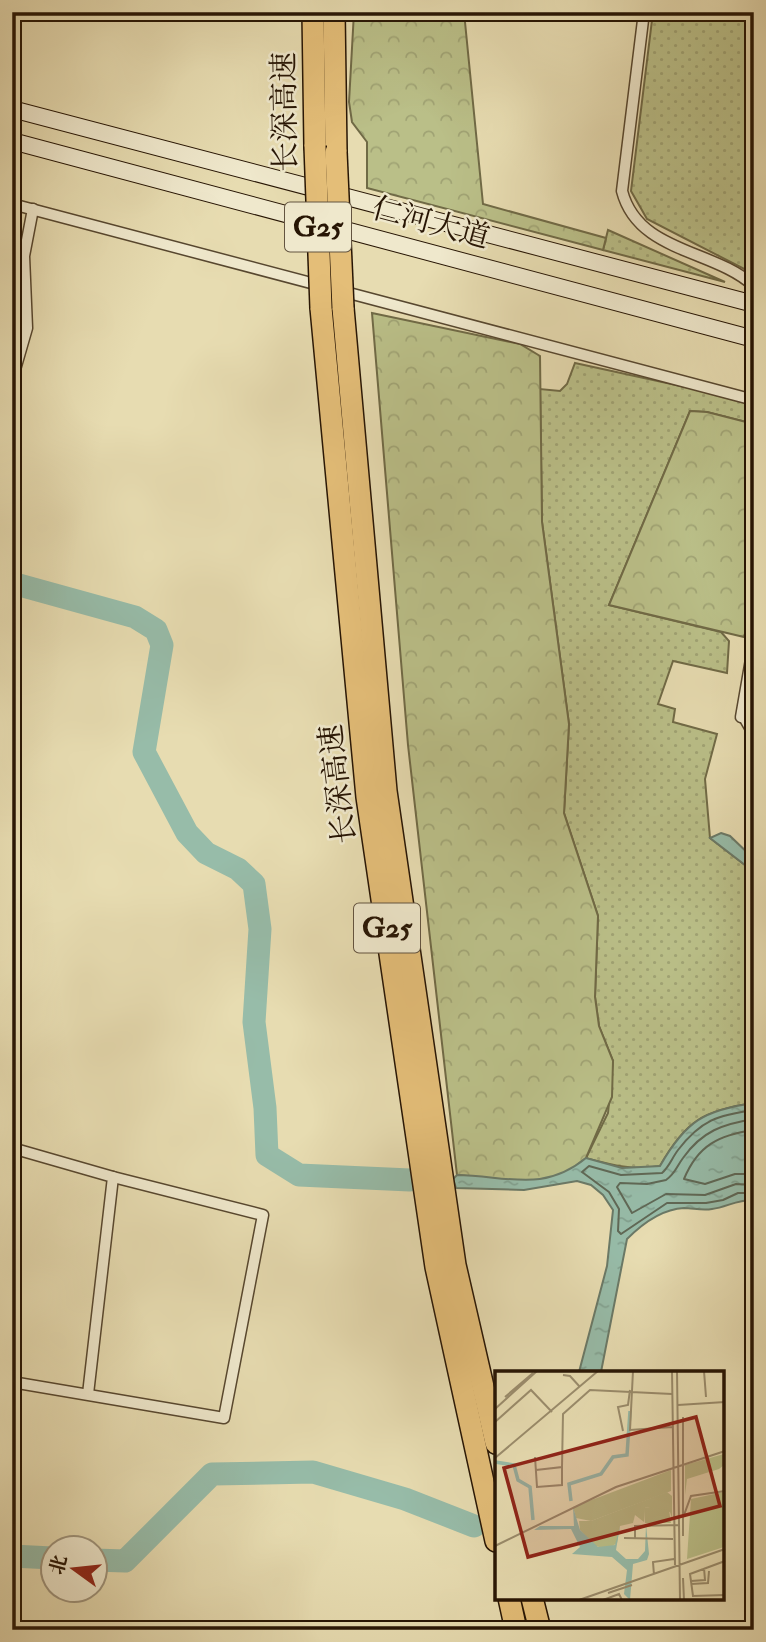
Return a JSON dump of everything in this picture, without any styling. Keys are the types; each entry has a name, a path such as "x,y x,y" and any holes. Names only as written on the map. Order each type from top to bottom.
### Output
{"highway":[{"name":"长深高速","path":"313,12 387,791 455,1265 495,1439"},
{"name":"长深高速","path":"334,12 321,308 369,811 436,1267 495,1536"},
{"path":"509,1600 516,1630"},
{"path":"533,1600 540,1630"}],"main road":[{"name":"仁河大道","path":"12,109 754,304"},
{"name":"仁河大道","path":"12,141 754,339"}],"street":[{"path":"644,12 622,191 626,205 637,223 664,241 754,286"},
{"path":"12,204 754,400"},
{"path":"12,380 27,328 24,256 33,209"},
{"path":"741,718 754,642"},
{"path":"12,1148 263,1215 224,1418 12,1382"},
{"path":"88,1394 113,1177"}],"lane":[{"path":"741,718 749,731 754,732"}],"green space":[{"path":"354,12 464,12 483,204 606,238 603,250 367,188 367,142 352,122 349,102"},
{"path":"653,12 754,12 754,274 647,219 631,191"},
{"path":"608,230 725,282 603,250"},
{"path":"372,313 520,344 540,356 542,522 569,724 564,813 598,916 595,997 599,1026 613,1061 612,1097 586,1158 572,1169 553,1178 526,1182 457,1175 408,745"},
{"path":"575,363 754,402 754,424 707,412 690,411 609,605 721,632 729,641 727,673 673,661 658,704 675,709 673,722 717,734 705,779 710,838 754,872 754,1103 722,1109 698,1120 678,1138 660,1166 641,1168 586,1158 608,1113 613,1061 599,1026 595,997 598,916 564,813 569,724 542,522 540,389 560,391 567,384"},
{"path":"690,411 707,412 754,424 754,602 744,637 609,605"}],"water":[{"path":"721,833 730,836 754,859 754,872 710,838"},
{"path":"754,1103 754,1200 708,1210 684,1208 668,1211 646,1223 627,1239 601,1371 579,1371 607,1266 613,1210 603,1195 591,1185 577,1181 524,1190 456,1188 453,1179 457,1175 540,1179 555,1176 586,1158 622,1168 660,1166 679,1138 698,1120 722,1109"}],"waterway":[{"path":"12,583 135,617 156,630 162,645 144,752 187,833 206,853 238,869 254,884 260,929 254,1022 265,1108 267,1155 299,1175 410,1180"},
{"path":"108,1560 125,1561 212,1474 313,1472 405,1499 474,1526"},
{"path":"12,1556 38,1557"}]}
